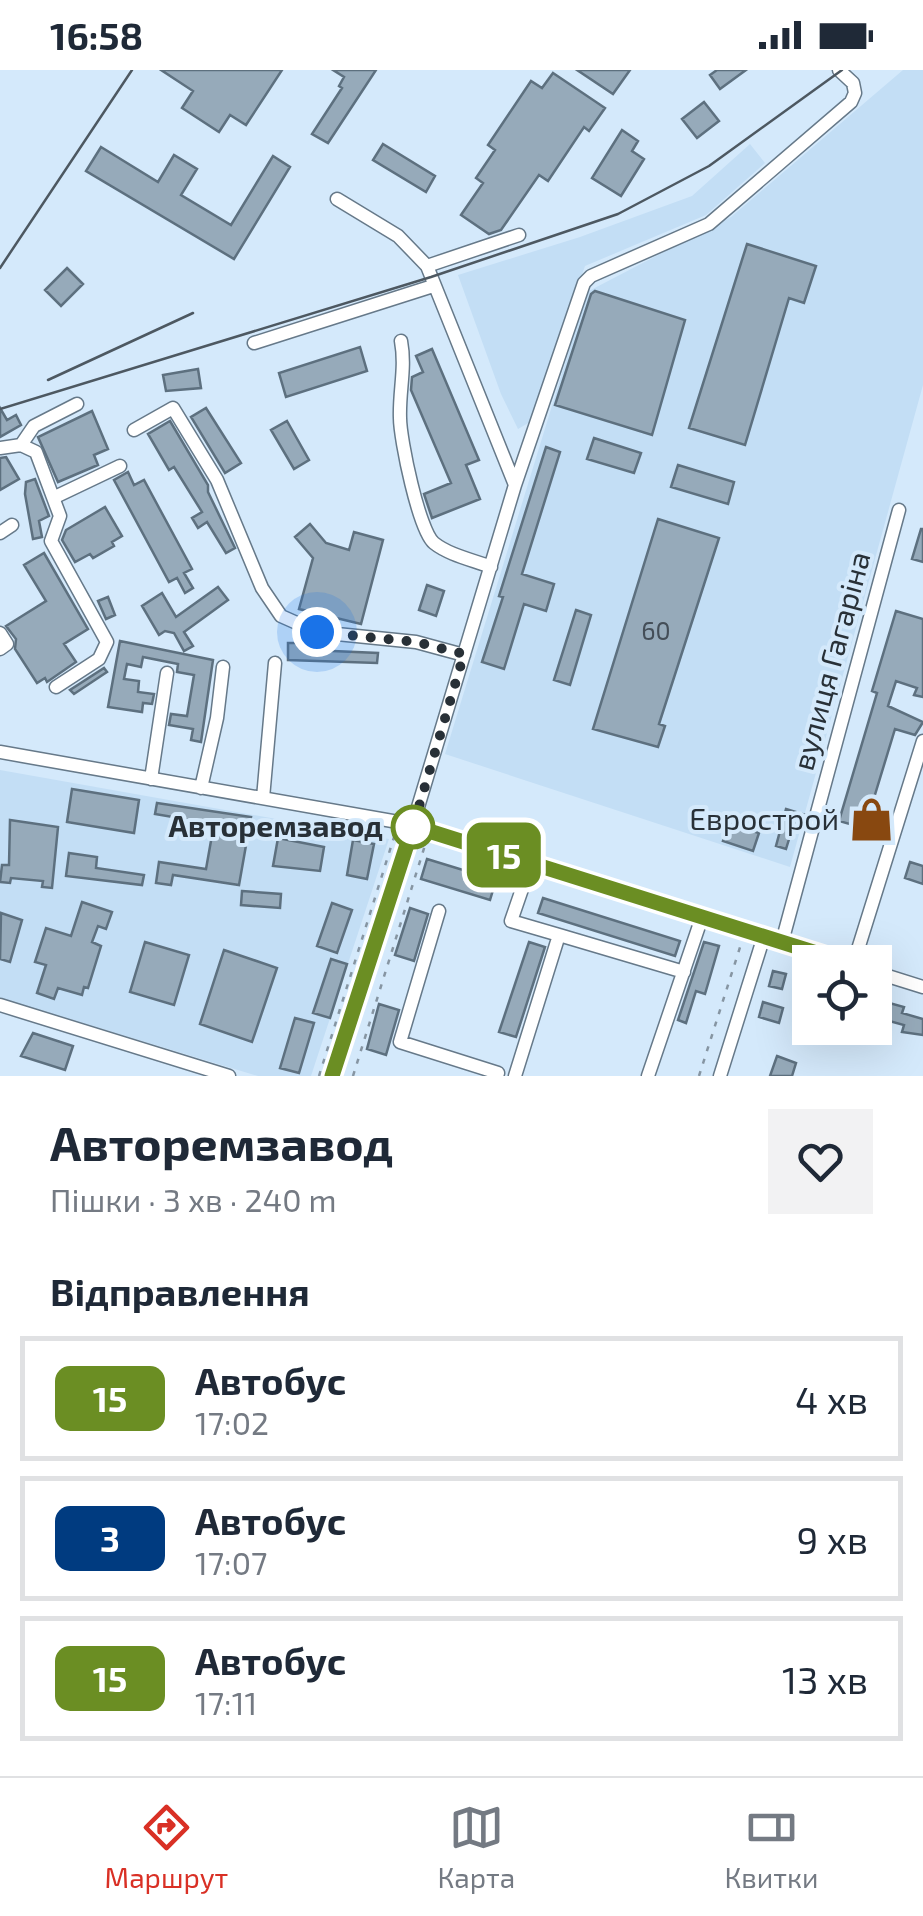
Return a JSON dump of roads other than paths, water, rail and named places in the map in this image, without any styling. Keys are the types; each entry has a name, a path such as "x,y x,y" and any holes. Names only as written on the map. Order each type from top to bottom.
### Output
{"street":[{"path":"332,1076 406,824 584,283 591,276 709,224 851,102 856,93 853,83 840,70"},
{"path":"337,199 398,236 428,266 516,485"},
{"path":"428,266 519,235"},
{"path":"254,343 433,286"},
{"path":"401,341 405,362 401,438 424,529 443,548 491,566"},
{"path":"21,445 34,426 78,404"},
{"path":"134,430 173,408 217,480 262,588 281,616 317,632 416,642 464,654"},
{"path":"0,448 21,445 36,452 60,516 51,541 107,642 99,659 56,687"},
{"path":"56,497 120,466"},
{"name":"вулиця Гагаріна","path":"782,942 898,510"},
{"path":"0,632 7,644 0,649"},
{"path":"263,798 276,663"},
{"path":"201,788 224,666"},
{"path":"151,780 167,673"},
{"path":"859,945 923,741"},
{"path":"0,752 406,824 792,945"},
{"path":"531,863 511,921 684,972"},
{"path":"439,911 400,1042 501,1075"},
{"path":"648,1076 702,917"},
{"path":"515,1076 559,935"},
{"path":"720,1076 764,936"},
{"path":"892,977 923,987"},
{"path":"0,1005 229,1076"}],"railway":[{"path":"0,268 132,70"},
{"path":"0,409 431,277 618,214 709,166 842,70"},
{"path":"48,380 193,313"}],"place":[{"name":"Еврострой","path":"872,820"},
{"name":"Авторемзавод","path":"413,827"}]}
